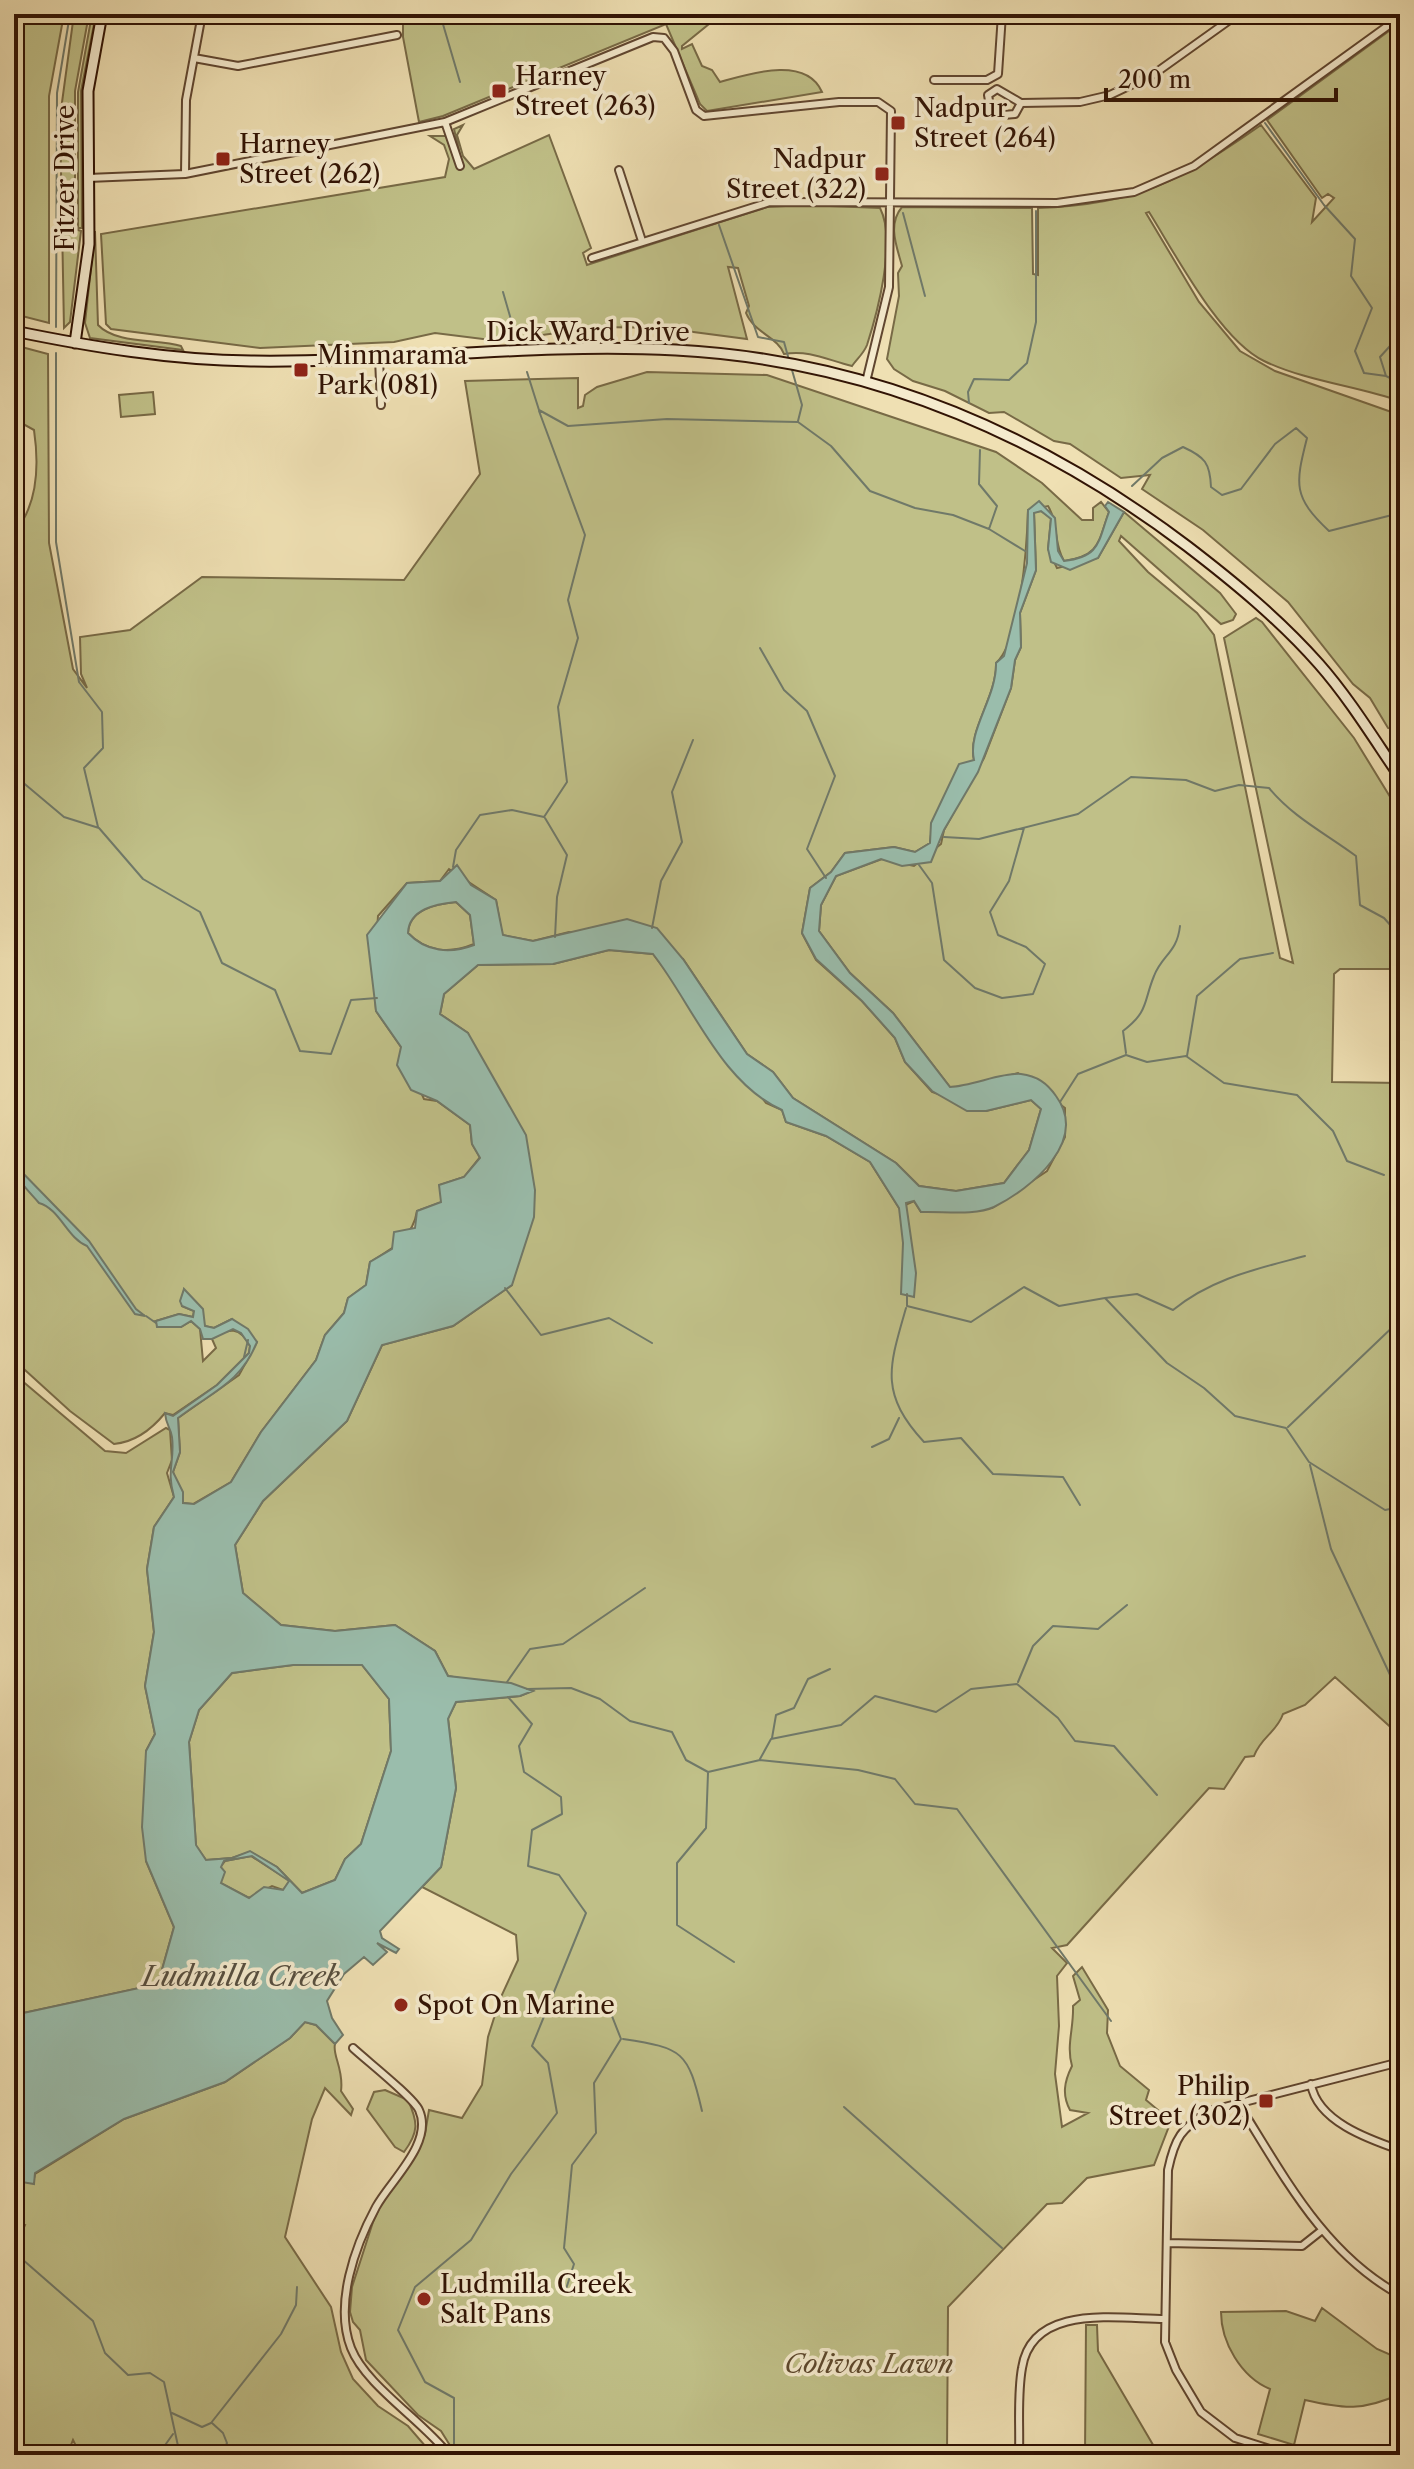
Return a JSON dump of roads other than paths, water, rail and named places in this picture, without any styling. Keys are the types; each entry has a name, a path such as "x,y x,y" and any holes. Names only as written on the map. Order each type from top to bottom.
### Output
{"street":[{"name":"Fitzer Drive","path":"75,343 89,244 88,91 102,14"},
{"path":"185,174 186,100 202,14"},
{"path":"934,80 987,80 998,74 1002,14"},
{"path":"1021,103 1015,114 1003,115 990,106 988,95 997,89 1021,103 1080,102 1125,90 1154,74 1238,14"},
{"path":"592,258 770,202 1057,203 1113,197 1146,188 1194,166 1400,17"},
{"path":"194,58 238,66 397,35"},
{"path":"88,178 185,174 445,122 653,37 664,38 674,51 696,110 704,116 816,103 884,104 893,117 889,287 866,382"},
{"path":"445,122 460,166"},
{"path":"619,170 642,241"},
{"name":"Dick Ward Drive","path":"14,331 184,358 251,361 678,350 791,366 866,382 939,405 1009,433 1134,505 1259,602 1321,665 1397,765 1400,777"},
{"path":"379,358 381,405"},
{"path":"353,2048 418,2106 422,2125 417,2145 381,2198 367,2228 345,2296 346,2334 354,2356 366,2374 423,2425 449,2455"},
{"path":"1289,2455 1235,2438 1201,2412 1165,2342 1168,2170 1174,2145 1185,2127 1209,2111 1241,2100 1400,2062"},
{"path":"1311,2084 1318,2106 1367,2138 1400,2150"},
{"path":"1241,2100 1252,2124 1321,2231 1385,2287 1400,2295"},
{"path":"1167,2243 1302,2246 1321,2231"},
{"path":"1019,2455 1022,2364 1034,2339 1050,2326 1071,2319 1165,2319"}],"water":[{"name":"Ludmilla Creek","path":"1039,501 1055,518 1058,551 1064,561 1085,556 1096,546 1109,512 1105,506 1108,502 1124,512 1098,558 1070,570 1051,562 1048,549 1051,519 1041,511 1034,513 1036,570 1020,613 1021,647 1015,660 1011,688 978,772 944,830 931,862 902,866 881,859 836,876 821,905 819,931 850,973 893,1013 950,1087 1014,1074 1032,1076 1045,1084 1056,1096 1064,1113 1066,1130 1052,1161 1024,1188 986,1210 921,1212 914,1201 906,1203 916,1273 914,1297 901,1294 903,1243 899,1208 870,1162 826,1136 786,1122 782,1110 761,1098 742,1081 709,1041 653,954 609,950 553,964 478,965 444,994 440,1014 468,1033 526,1135 535,1190 534,1217 512,1285 453,1326 382,1345 347,1421 263,1501 235,1545 243,1593 281,1625 335,1631 395,1625 435,1651 448,1676 511,1683 533,1691 520,1696 456,1702 448,1719 456,1788 441,1867 380,1931 382,1938 399,1949 396,1953 377,1943 387,1952 373,1965 364,1957 344,1974 327,2001 332,2018 343,2035 335,2044 316,2025 305,2022 290,2038 225,2082 124,2119 35,2173 34,2184 22,2182 14,2195 14,2015 158,1984 174,1927 146,1861 142,1827 146,1751 155,1734 145,1686 154,1632 147,1569 154,1527 174,1497 171,1479 172,1437 165,1413 173,1416 217,1385 249,1353 250,1346 241,1333 233,1329 212,1339 203,1339 200,1329 191,1321 181,1327 157,1327 156,1321 179,1314 193,1317 194,1311 182,1306 180,1301 184,1289 203,1309 205,1326 214,1328 232,1319 248,1329 257,1342 234,1377 178,1418 180,1452 173,1472 183,1492 183,1503 194,1504 231,1482 261,1432 316,1360 325,1335 344,1313 348,1298 366,1285 370,1262 392,1249 394,1232 415,1228 417,1211 441,1202 439,1185 464,1177 480,1158 472,1144 470,1125 437,1101 411,1090 397,1065 401,1047 376,1011 367,935 407,883 440,881 457,865 471,885 496,900 503,935 533,941 627,919 657,928 683,959 747,1054 773,1072 793,1098 896,1163 919,1186 956,1191 1004,1183 1029,1150 1041,1109 1031,1100 986,1111 967,1111 932,1091 905,1062 895,1038 862,1001 816,959 802,933 810,888 831,872 845,853 894,847 915,852 930,843 931,823 959,764 974,760 975,737 992,688 996,663 1004,656 1027,563 1028,510","holes":["456,902 470,915 474,945 456,950 439,950 430,948 408,933 418,913 432,906","293,1665 362,1665 389,1699 391,1751 361,1844 345,1859 335,1880 302,1893 277,1867 250,1851 232,1858 206,1860 196,1845 189,1742 199,1710 232,1673","252,1856 289,1881 283,1890 264,1887 249,1898 221,1883 225,1872 221,1867 224,1861"]},
{"path":"14,1164 89,1241 136,1309 145,1316 135,1314 87,1246 27,1190 17,1176"}],"waterway":[{"path":"56,327 57,93 70,14"},
{"path":"440,14 460,82"},
{"path":"1265,123 1324,205 1355,239 1351,276 1372,308 1355,351 1364,373 1386,376"},
{"path":"969,403 968,392 974,379 1009,380 1027,363 1036,322 1036,211"},
{"path":"903,213 925,296"},
{"path":"719,225 758,337 784,342 789,360"},
{"path":"503,292 516,337"},
{"name":"Ludmilla Creek","path":"1400,335 1380,357 1386,376 1400,383"},
{"path":"56,353 56,542 79,682 102,712 103,748 84,768 98,827"},
{"path":"792,370 802,405 798,421"},
{"path":"527,372 539,410 568,426 667,419 798,422 831,446 870,491 915,508 953,515 989,529 1025,551"},
{"path":"453,867 456,850 480,815 512,810 544,817 567,782 558,707 578,638 568,600 585,535 539,411"},
{"name":"Ludmilla Creek","path":"1132,486 1162,458 1183,447 1205,462 1211,487 1222,495 1241,489 1275,444 1296,428 1307,438 1299,479 1303,499 1329,531 1400,513"},
{"path":"980,450 979,484 997,506 989,529"},
{"path":"760,648 784,690 807,711 835,776 807,849 826,878"},
{"path":"652,928 661,881 682,842 672,792 693,740"},
{"path":"14,775 64,817 99,828 143,879 200,912 222,963 275,990 300,1051 331,1054 351,1000 377,998"},
{"path":"944,837 979,839 1078,814 1131,777 1186,780 1215,791 1239,785 1269,788 1299,817 1356,856 1360,905 1384,918 1400,936"},
{"path":"545,818 567,855 557,897 555,937"},
{"path":"919,865 932,883 944,960 975,988 1002,998 1033,994 1045,964 1026,947 998,935 990,912 1009,881 1024,828"},
{"path":"1126,1053 1123,1031 1141,1012 1154,976 1173,948 1180,926"},
{"path":"1187,1056 1197,996 1240,959 1273,953"},
{"path":"1060,1102 1078,1074 1126,1055 1147,1062 1186,1056 1224,1083 1297,1095 1333,1131 1347,1161 1384,1175"},
{"path":"1105,1298 1137,1294 1173,1310 1219,1282 1305,1256"},
{"path":"907,1294 907,1306 971,1322 1024,1287 1059,1306 1105,1298 1167,1363 1204,1388 1235,1416 1286,1428 1309,1462 1385,1510 1400,1507"},
{"path":"505,1288 541,1335 609,1318 652,1343"},
{"path":"906,1308 892,1363 894,1394 900,1409 924,1442 961,1438 993,1474 1063,1477 1080,1505"},
{"path":"146,1316 156,1323"},
{"path":"1288,1427 1400,1320"},
{"path":"244,1357 248,1340"},
{"path":"872,1447 889,1439 899,1418"},
{"path":"1310,1465 1331,1549 1399,1694"},
{"path":"507,1682 530,1649 563,1644 645,1588"},
{"path":"1018,1682 1033,1646 1053,1626 1098,1629 1127,1605"},
{"path":"772,1738 776,1715 794,1708 808,1679 830,1669"},
{"path":"760,1759 771,1739 841,1725 875,1696 936,1712 971,1689 1017,1684 1058,1718 1075,1741 1114,1746 1157,1795"},
{"path":"527,1689 571,1688 600,1699 630,1721 672,1732 686,1760 708,1772 760,1760 858,1770 895,1779 915,1804 957,1809 1111,2021"},
{"path":"454,2445 454,2398 425,2382 398,2330 415,2287 471,2240 511,2174 557,2113 548,2063 532,2046 586,1913 559,1875 528,1866 532,1830 562,1814 561,1797 524,1772 519,1746 532,1724 508,1697"},
{"path":"708,1773 706,1828 677,1863 677,1925 734,1962"},
{"path":"548,2006 570,2013 608,2006 621,2039 594,2083 596,2133 572,2165 564,2248 574,2264 566,2289"},
{"path":"623,2039 659,2046 680,2056 692,2076 702,2111"},
{"path":"844,2107 1002,2248"},
{"path":"14,2252 93,2321 105,2353 128,2375 150,2373 164,2382 180,2455"},
{"path":"172,2413 202,2427 211,2423 281,2334 296,2305 297,2287"},
{"path":"212,2423 223,2433 227,2443 221,2455"},
{"path":"158,2455 173,2434"},
{"path":"98,2445 115,2452"},
{"path":"113,2455 161,2448"}],"place":[{"name":"Harney Street (263)","path":"499,91"},
{"name":"Nadpur Street (264)","path":"898,123"},
{"name":"Harney Street (262)","path":"223,159"},
{"name":"Nadpur Street (322)","path":"882,174"},
{"name":"Minmarama Park (081)","path":"301,370"},
{"name":"Spot On Marine","path":"401,2005"},
{"name":"Philip Street (302)","path":"1266,2101"},
{"name":"Ludmilla Creek Salt Pans","path":"424,2299"}],"park label":[{"name":"Colivas Lawn","path":"869,2364"}]}
